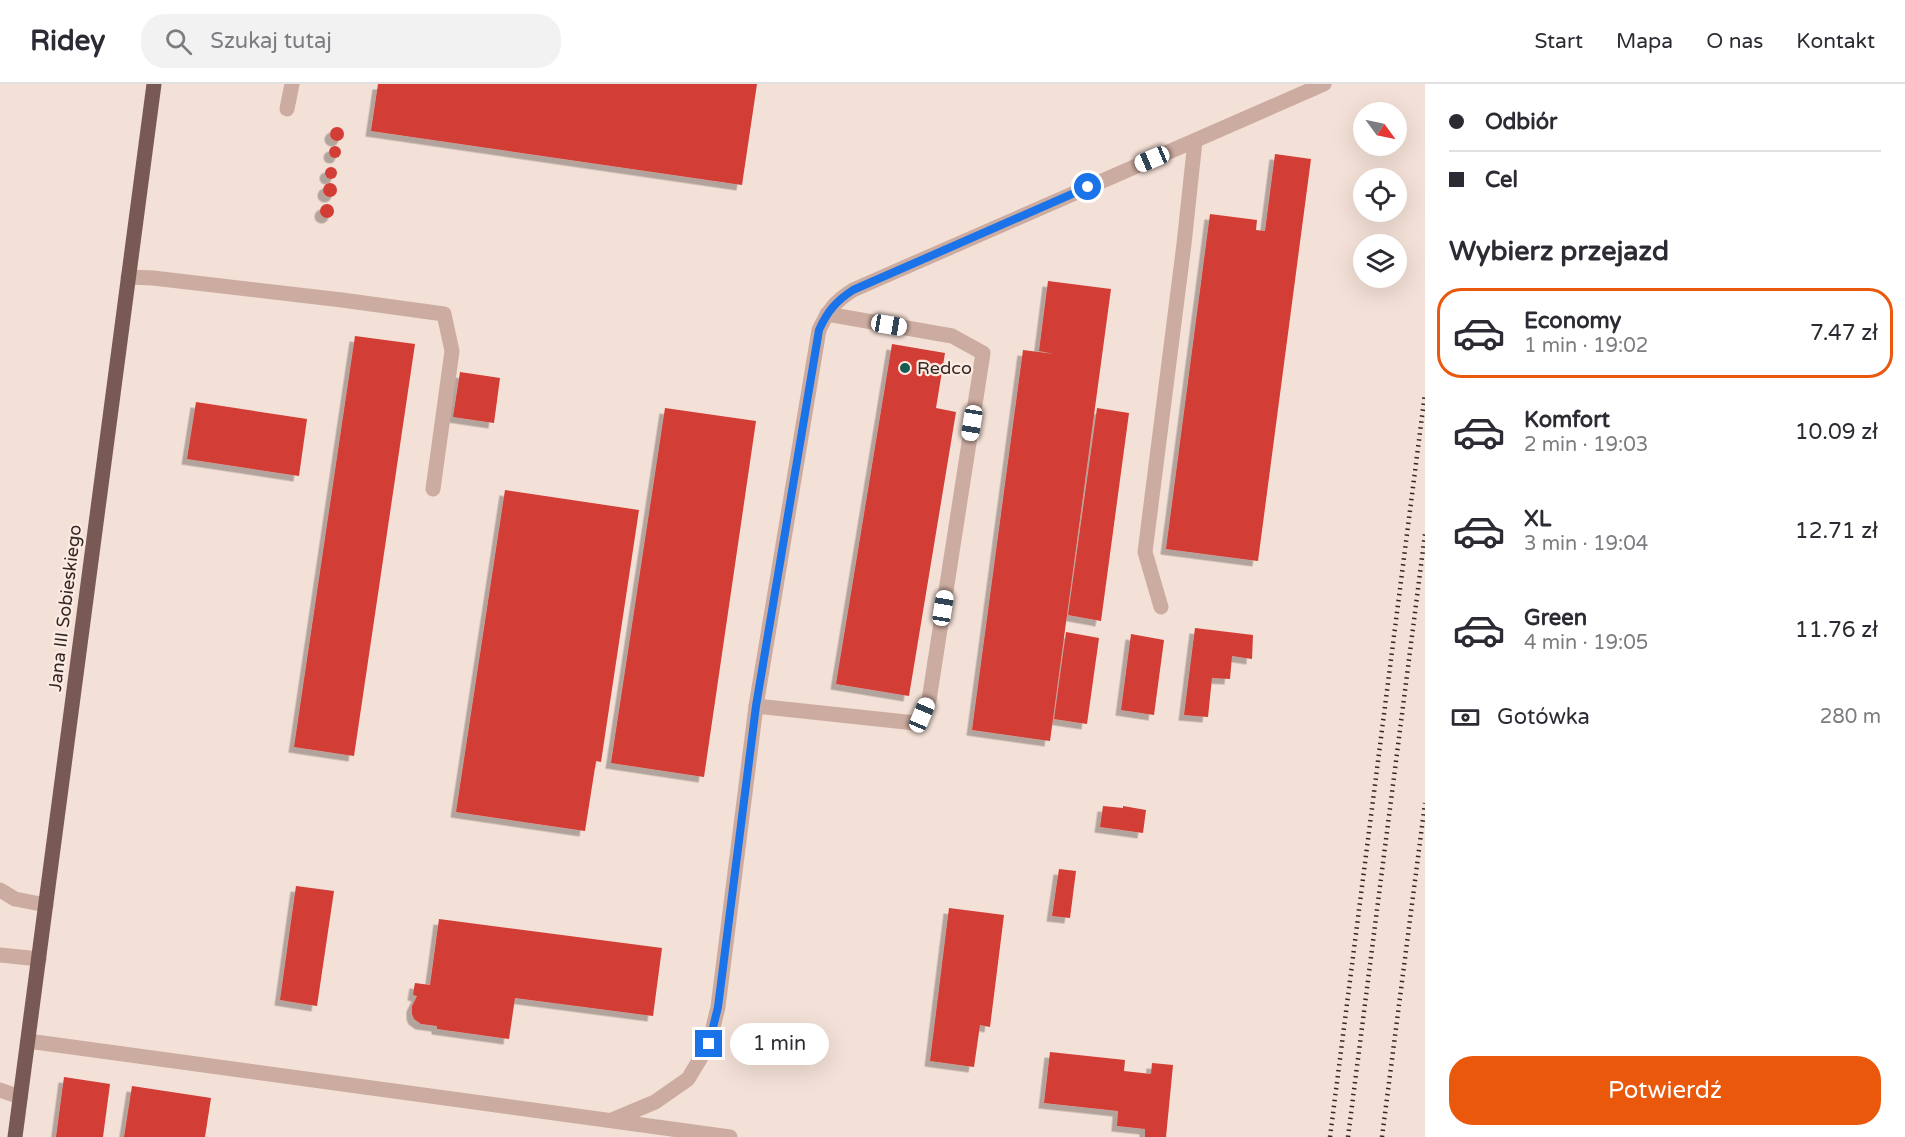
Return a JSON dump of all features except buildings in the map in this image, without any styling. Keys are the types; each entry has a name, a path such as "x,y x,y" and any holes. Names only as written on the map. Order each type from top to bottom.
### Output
{"main road":[{"name":"Jana III Sobieskiego","path":"15,1137 154,84"}],"lane":[{"path":"287,109 292,84"},
{"path":"612,1120 655,1102 688,1079 709,1044 718,1007 756,706 819,330 827,314 838,300 853,290 1324,84"},
{"path":"1161,607 1145,552 1184,244 1194,141"},
{"path":"128,277 295,294 444,314 452,351 433,489"},
{"path":"756,706 915,723 922,715 929,700 983,353 952,336 827,314"},
{"path":"0,890 15,899 46,904"},
{"path":"0,955 39,959"},
{"path":"28,1041 730,1137"},
{"path":"0,1090 20,1097"}],"railway":[{"path":"1330,1137 1425,393"},
{"path":"1348,1137 1425,534"},
{"path":"1382,1137 1425,803"}],"place":[{"name":"Redco","path":"905,368"}],"route":[{"path":"709,1044 718,1007 756,706 819,330 827,314 838,300 853,290 1088,187"}]}
